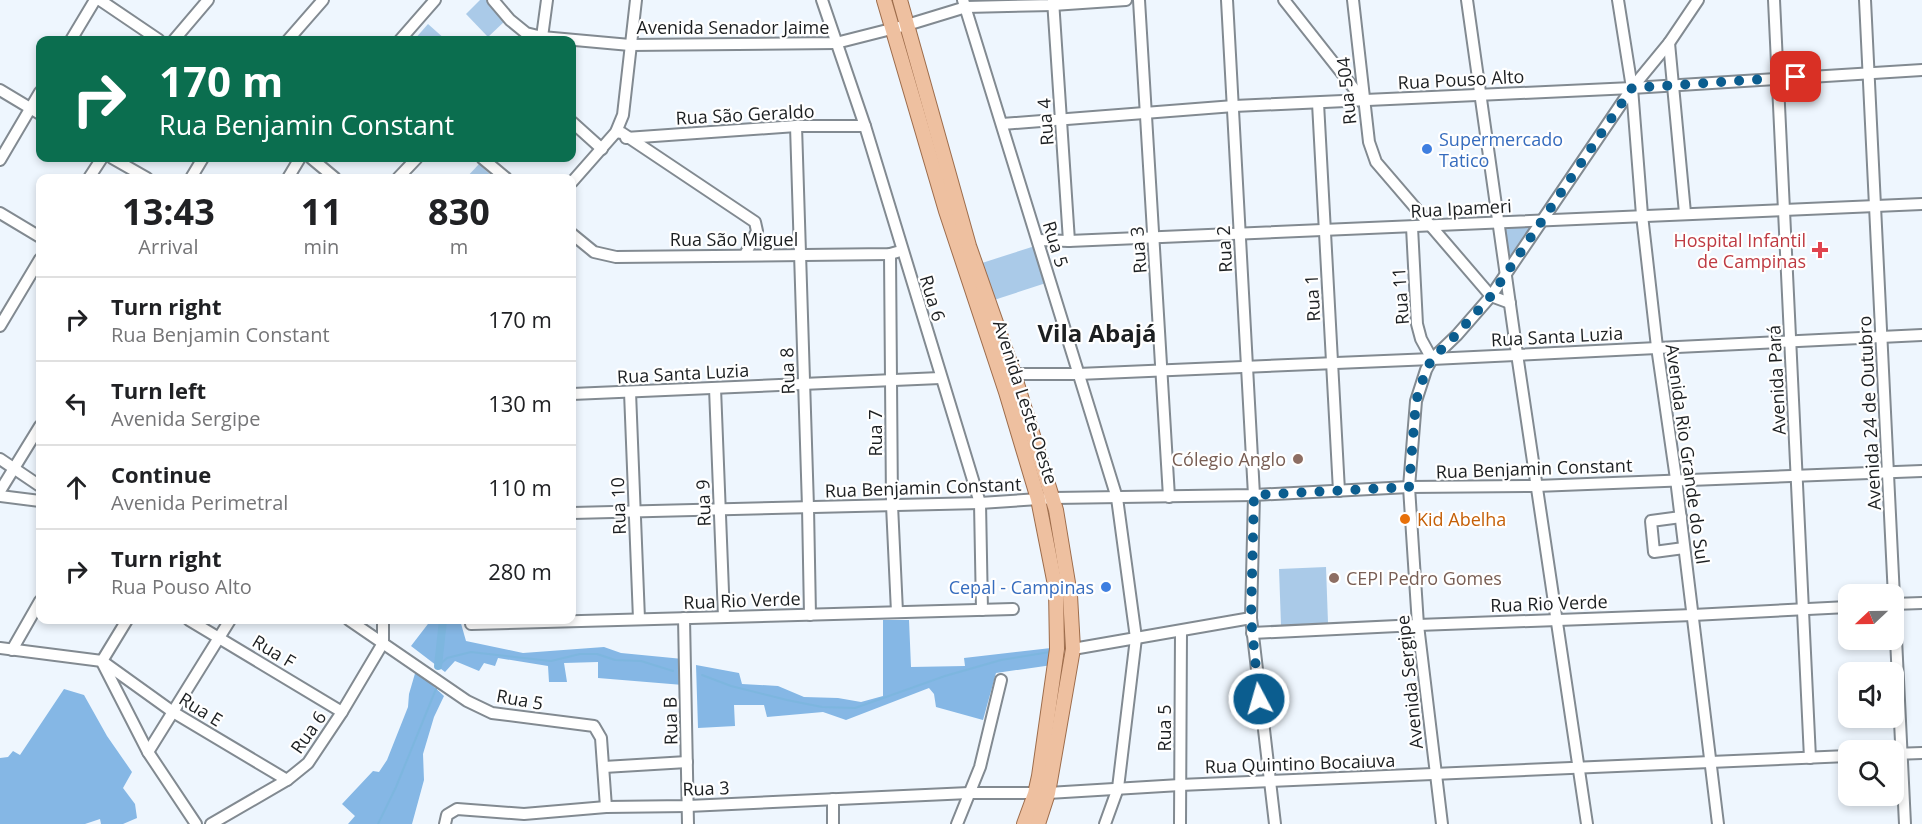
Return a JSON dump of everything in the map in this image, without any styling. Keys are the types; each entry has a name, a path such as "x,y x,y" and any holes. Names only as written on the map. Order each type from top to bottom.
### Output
{"main road":[{"name":"Avenida Leste-Oeste","path":"884,0 946,211 1006,392 1038,500 1056,590 1057,649 1038,824"},
{"name":"Avenida Leste-Oeste","path":"900,0 969,246 1054,498 1070,596 1073,649 1042,794 1024,824"}],"street":[{"path":"73,36 95,0"},
{"path":"100,0 153,36"},
{"path":"177,36 208,0"},
{"path":"292,36 323,0"},
{"path":"404,36 435,0"},
{"name":"Avenida Senador Jaime","path":"493,0 521,36"},
{"path":"542,36 547,0"},
{"path":"576,177 616,132 623,116 636,0"},
{"name":"Rua 6","path":"822,0 865,126 980,503 982,610"},
{"name":"Avenida Senador Jaime","path":"576,41 630,45 836,43 907,25 964,3 1126,0"},
{"name":"Rua 3","path":"1139,0 1170,497"},
{"name":"Rua 2","path":"1227,0 1254,495 1251,618 1268,781 1275,824"},
{"path":"1284,0 1363,100"},
{"name":"Rua 504","path":"1353,0 1363,100 1369,142 1376,162 1491,296 1510,303"},
{"path":"1467,0 1479,95 1587,824"},
{"name":"Avenida Rio Grande do Sul","path":"1618,0 1632,88 1642,214 1657,347 1681,517 1718,824"},
{"path":"1432,359 1491,296 1506,276 1632,88 1669,43 1698,0"},
{"name":"Avenida Pará","path":"1774,0 1810,758"},
{"name":"Avenida 24 de Outubro","path":"1865,0 1883,336 1893,584"},
{"name":"Rua 4","path":"1053,2 1070,241"},
{"name":"Rua 5","path":"964,3 1118,498 1136,638 1118,788 1105,824"},
{"path":"1669,43 1685,213"},
{"path":"1340,72 1350,72 1360,67"},
{"name":"Rua Pouso Alto","path":"1002,124 1234,106 1632,88 1922,70"},
{"path":"0,90 36,111 0,160"},
{"name":"Rua 1","path":"1318,103 1339,491"},
{"path":"576,125 602,148"},
{"name":"Rua São Geraldo","path":"626,138 796,126 865,126"},
{"name":"Rua 8","path":"796,126 810,615"},
{"path":"616,132 622,133 626,138 755,222 757,231 745,255"},
{"path":"119,162 140,174"},
{"path":"316,162 330,174"},
{"path":"402,174 413,162"},
{"path":"487,162 501,174"},
{"name":"Rua Ipameri","path":"1038,240 1070,241 1412,228 1642,214 1922,204"},
{"path":"0,213 36,235"},
{"name":"Rua 11","path":"1412,228 1417,324 1421,339 1432,359"},
{"name":"Rua São Miguel","path":"576,237 594,252 616,256 890,254 902,251"},
{"name":"Rua 7","path":"890,254 892,505 897,612"},
{"path":"0,326 36,266"},
{"path":"1457,334 1455,346 1463,358"},
{"name":"Rua Santa Luzia","path":"1014,374 1078,374 1463,358 1922,335"},
{"name":"Avenida Sergipe","path":"1432,359 1416,401 1409,487 1418,625 1442,824"},
{"name":"Rua Santa Luzia","path":"576,394 940,378"},
{"name":"Rua 9","path":"715,388 724,617"},
{"name":"Rua 10","path":"630,392 639,619"},
{"path":"0,491 36,433"},
{"path":"0,459 36,483"},
{"name":"Rua Benjamin Constant","path":"576,513 980,503 1054,498 1254,495 1409,487 1444,490 1922,471"},
{"path":"0,496 36,500"},
{"path":"1681,517 1651,521 1654,552 1684,548"},
{"path":"1904,604 1922,603"},
{"path":"12,650 36,608"},
{"name":"Rua Rio Verde","path":"1252,633 1838,608"},
{"name":"Rua Rio Verde","path":"576,621 1013,609"},
{"name":"Rua B","path":"684,618 688,824"},
{"path":"1073,649 1251,618"},
{"path":"102,661 125,624"},
{"name":"Rua F","path":"196,624 342,712"},
{"path":"148,752 228,624"},
{"name":"Rua 5","path":"355,624 466,701 492,713 594,726 601,738 606,807"},
{"path":"383,624 383,643"},
{"name":"Rua 5","path":"1180,824 1181,632"},
{"name":"Rua 6","path":"211,824 287,780 308,764 383,643"},
{"path":"0,648 102,661"},
{"name":"Avenida 24 de Outubro","path":"1895,650 1897,740"},
{"path":"102,661 148,752 196,824"},
{"name":"Rua E","path":"102,661 173,712 287,780"},
{"path":"957,824 980,767 1001,680"},
{"path":"1904,754 1922,753"},
{"name":"Rua Quintino Bocaiuva","path":"969,794 1042,794 1180,785 1838,757"},
{"path":"604,766 687,762"},
{"name":"Rua 3","path":"446,820 457,809 527,819 606,807 688,806 969,794"},
{"path":"833,800 833,824"},
{"name":"Avenida 24 de Outubro","path":"1903,806 1905,824"}],"shaded area":[{"path":"480,0 486,0 506,20 487,36 466,14"},
{"path":"428,24 442,36 418,36"},
{"path":"479,164 490,174 470,174"},
{"path":"1533,226 1511,260 1503,227"},
{"path":"1035,246 1046,283 994,300 982,263"},
{"path":"1326,567 1328,623 1281,625 1279,569"},
{"path":"883,620 909,620 911,667 965,666 964,658 1051,648 1052,665 996,673 983,720 936,707 934,694 929,688 846,720 823,712 767,717 764,705 734,705 735,726 698,728 696,665 739,673 742,684 778,686 804,697 838,698 861,702 883,696"},
{"path":"428,624 461,624 466,641 523,653 604,647 621,653 683,659 683,685 598,678 598,662 564,663 567,682 549,682 548,666 498,658 495,666 484,663 479,671 455,661 445,672 411,646"},
{"path":"416,670 444,696 434,717 423,754 424,780 412,824 348,824 355,816 342,804 373,771 379,772 387,760 408,707"},
{"path":"64,689 84,695 107,736 132,772 123,788 135,804 137,818 123,824 101,824 100,819 85,824 0,824 0,758 8,757 13,751 20,755"}],"waterway":[{"path":"438,666 443,624"},
{"path":"438,666 447,658 471,652 551,661 580,654 597,654 615,660 641,661 673,671"},
{"path":"702,675 731,686 787,700 822,707 855,708 945,676 1001,660 1050,652"},
{"path":"378,824 396,787 436,689"}],"place":[{"name":"Supermercado Tatico","path":"1427,149"},
{"name":"Hospital Infantil de Campinas","path":"1820,250"},
{"name":"Cólegio Anglo","path":"1298,459"},
{"name":"Kid Abelha","path":"1405,519"},
{"name":"CEPI Pedro Gomes","path":"1334,578"},
{"name":"Cepal - Campinas","path":"1106,587"}],"district":[{"name":"Vila Abajá","path":"1097,332"}],"route":[{"path":"1259,699 1251,618 1254,495 1409,487 1416,401 1432,359 1478,312 1506,276 1632,88 1796,77"}]}
